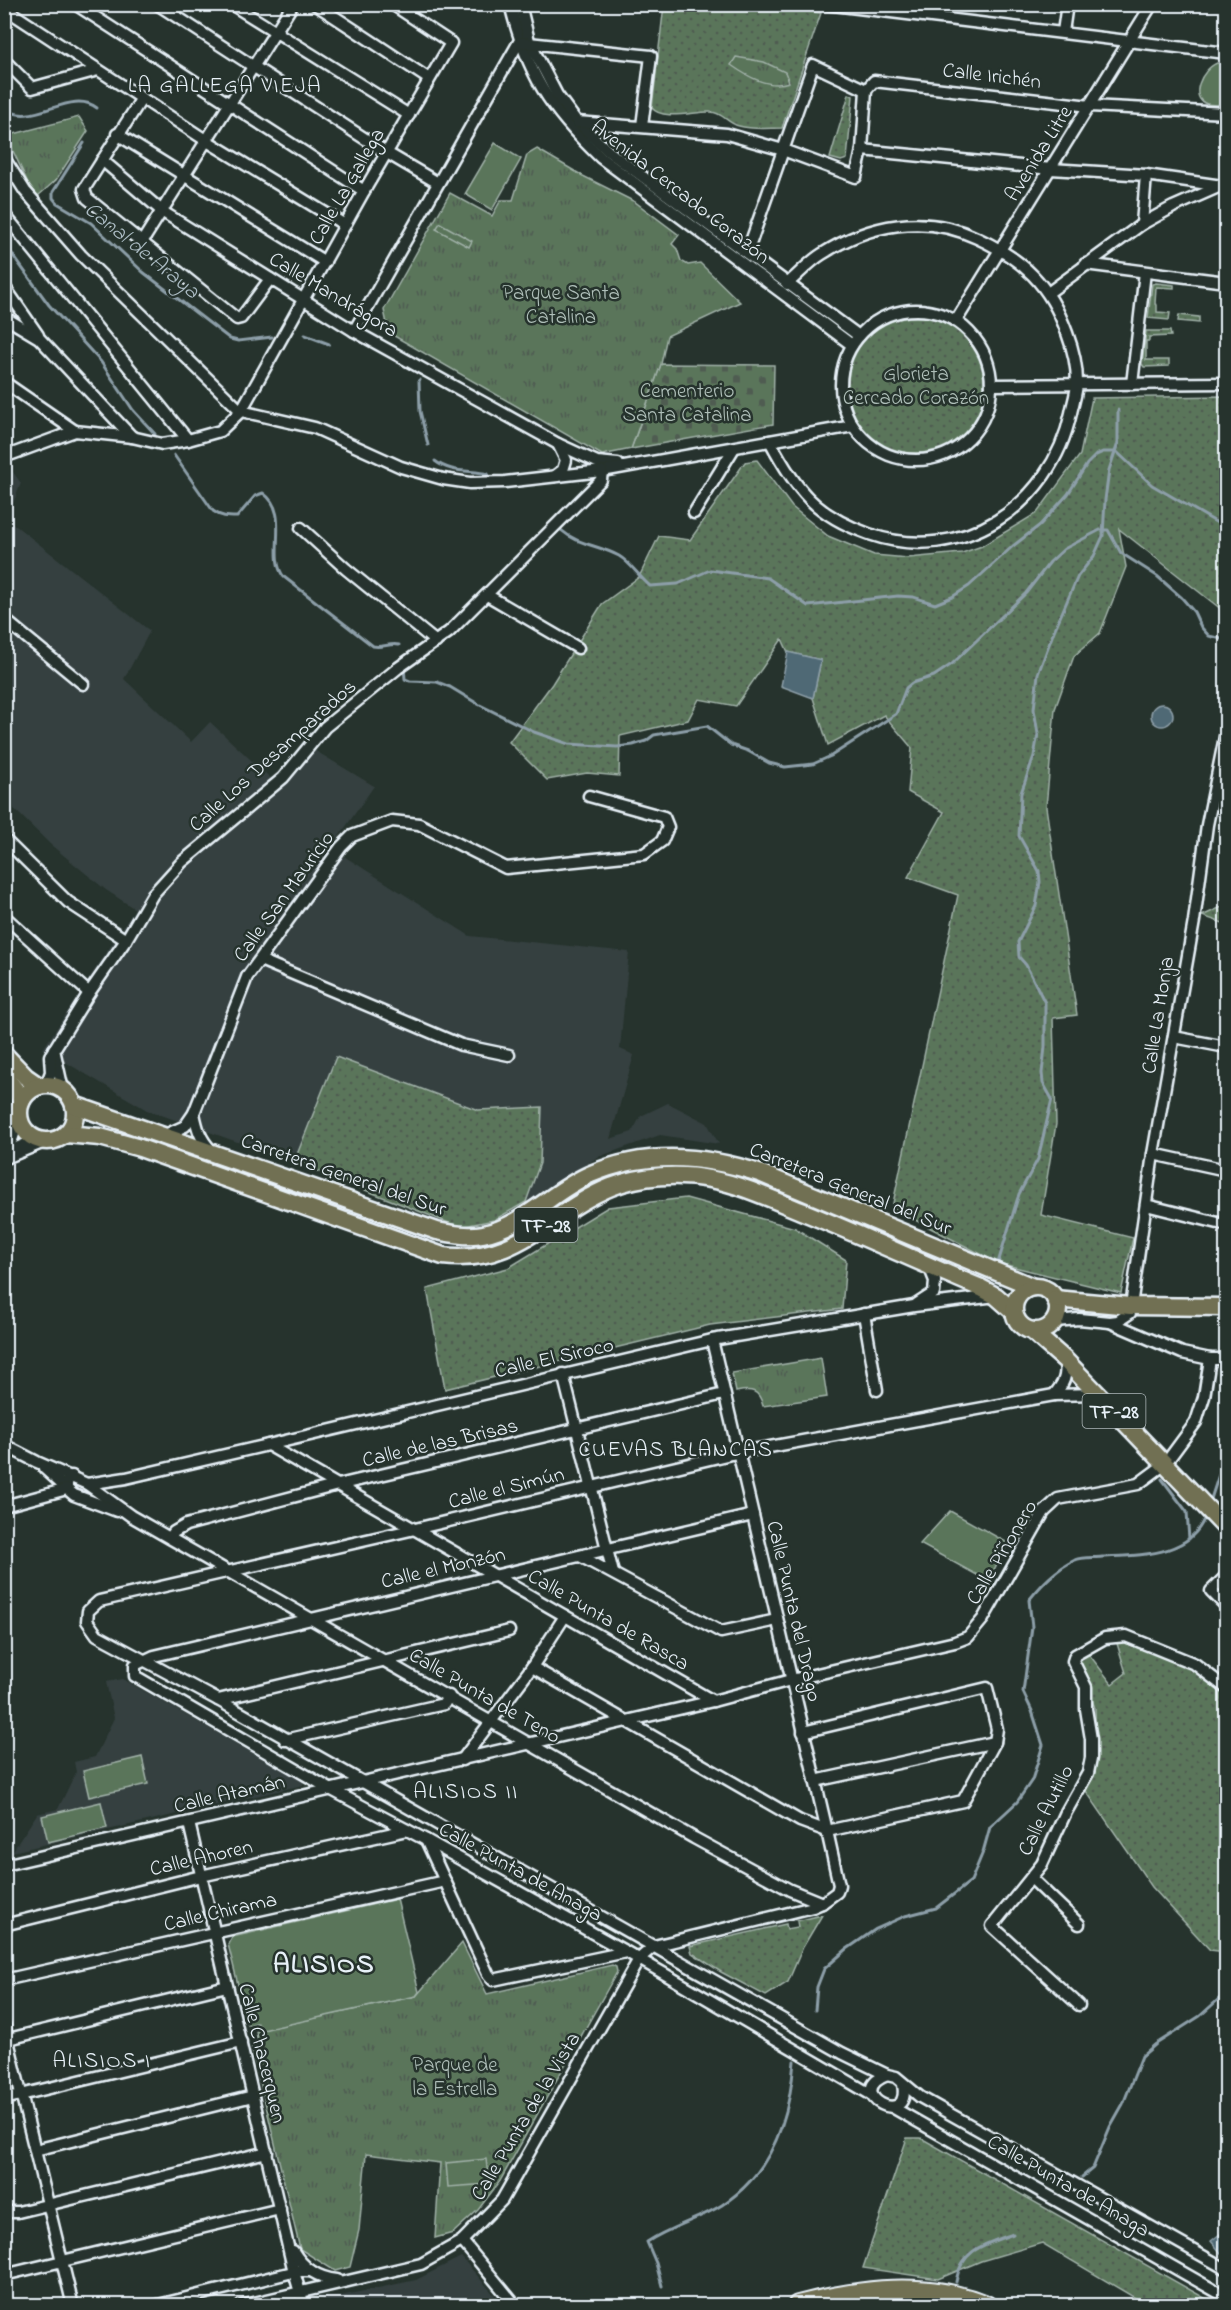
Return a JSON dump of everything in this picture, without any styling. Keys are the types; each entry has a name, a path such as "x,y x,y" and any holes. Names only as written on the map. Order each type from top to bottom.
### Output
{"highway":[{"path":"798,2306 839,2296 884,2290 917,2291 951,2296 986,2306"}],"main road":[{"path":"4,1054 26,1077 43,1085 63,1090 74,1105 73,1124 66,1134"},
{"path":"4,1075 17,1092 20,1120 27,1133 40,1141"},
{"path":"4,1144 10,1138 20,1107 28,1092 43,1085"},
{"name":"Carretera General del Sur","path":"74,1105 437,1231 463,1235 483,1234 511,1224 556,1193 591,1174 624,1163 662,1157 697,1157 730,1163 762,1174 1033,1287"},
{"name":"Carretera General del Sur","path":"66,1134 100,1137 140,1148 443,1256 463,1259 513,1247 579,1202 613,1186 641,1179 678,1176 709,1179 734,1185 856,1233 996,1296 1013,1311"},
{"name":"TF-28","path":"40,1141 53,1141 66,1134"},
{"path":"4,1156 40,1141"},
{"path":"1013,1311 1021,1293 1033,1287"},
{"name":"TF-28","path":"1033,1287 1046,1290 1055,1299 1130,1306 1227,1307"},
{"path":"1032,1332 1047,1329 1054,1321 1058,1310 1055,1299"},
{"name":"TF-28","path":"1013,1311 1017,1322 1065,1360 1227,1528"}],"street":[{"path":"75,4 364,191"},
{"path":"157,4 387,153 438,183"},
{"path":"231,4 409,115"},
{"path":"142,242 293,4"},
{"path":"315,4 429,79"},
{"name":"Calle La Gallega","path":"75,431 132,437 162,444 220,431 241,411 364,191 451,43 392,4"},
{"name":"Avenida Cercado Corazón","path":"510,4 534,75 550,102 573,132 601,158 855,340"},
{"name":"Avenida Cercado Corazón","path":"520,4 524,41 557,95 577,122 608,151 788,284 855,340"},
{"path":"825,4 877,7 1227,53"},
{"path":"1063,32 1067,4"},
{"name":"Avenida Litre","path":"956,321 1152,4"},
{"path":"4,8 207,141 345,225"},
{"path":"354,331 438,183 524,41 651,56 642,126"},
{"path":"4,60 32,88 98,70"},
{"path":"577,122 727,135 783,150 856,177 862,150 866,90 813,65 783,150 747,253"},
{"name":"Calle Irichén","path":"866,90 874,81 1090,106 1227,113"},
{"path":"142,98 117,134 83,193 237,319 241,318 270,279"},
{"path":"117,134 325,262"},
{"path":"862,150 1051,169 1146,175 1224,185"},
{"path":"4,158 25,191 81,255 241,411 315,428 401,467 443,479 484,483 631,466 853,426"},
{"name":"Calle Mandrágora","path":"102,160 163,212 354,331 558,444 597,462 631,466"},
{"path":"1142,224 1146,175"},
{"path":"1048,293 1142,224 1173,207 1224,185"},
{"path":"4,214 188,440"},
{"path":"770,441 787,473 804,494 820,510 842,524 890,541 933,544 979,531 1007,514 1025,499 1052,465 1068,428 1077,384 1074,352 1060,314 1048,293 1029,270 1001,249 944,225 901,224 853,237 820,255 788,284"},
{"path":"1085,264 1227,282"},
{"path":"1132,384 1145,272"},
{"path":"4,286 39,338 132,437"},
{"path":"908,310 934,312 956,321 974,337 987,359 991,384 987,410 976,430 960,446 942,456 921,460 889,455 869,444 853,426 844,409 841,387 843,365 855,340 873,323 891,314 908,310"},
{"path":"4,317 39,338"},
{"path":"4,382 75,431"},
{"path":"991,384 1227,383"},
{"path":"4,458 75,431"},
{"path":"555,476 563,470 566,460 558,444"},
{"name":"Calle Mandrágora","path":"558,444 596,471"},
{"path":"694,513 734,448"},
{"name":"Calle Los Desamparados","path":"43,1085 51,1072 50,1056 54,1049 88,993 126,940 153,894 182,862 283,778 325,727 398,668 449,632 601,480 596,471"},
{"path":"301,528 346,569 436,642"},
{"path":"487,595 578,648"},
{"path":"4,619 82,684"},
{"name":"Calle La Monja","path":"1130,1306 1153,1154 1194,921 1207,825 1227,732"},
{"name":"Calle San Mauricio","path":"165,1135 184,1126 194,1113 247,976 351,836 392,821 419,824 506,868 644,854 662,841 668,827 664,817 589,796"},
{"path":"4,839 68,902 126,940"},
{"path":"4,916 88,993"},
{"path":"260,960 461,1045 509,1055"},
{"path":"1174,1037 1227,1047"},
{"path":"54,1049 63,1090"},
{"path":"194,1113 199,1133 216,1154"},
{"path":"1153,1154 1227,1170"},
{"path":"1146,1205 1227,1225"},
{"path":"914,1306 934,1293 935,1281 929,1266"},
{"name":"Calle El Siroco","path":"87,1484 126,1478 712,1340 914,1306 996,1296"},
{"path":"1110,1322 1127,1317 1130,1306"},
{"path":"864,1314 877,1390"},
{"path":"1054,1321 1079,1319 1110,1322 1182,1353 1210,1359 1227,1359"},
{"name":"Calle Punta del Drago","path":"712,1340 839,1885 837,1892 822,1903"},
{"name":"Calle Piñonero","path":"968,1637 983,1619 1044,1512 1058,1499 1138,1484 1166,1464 1196,1422 1204,1397 1210,1359"},
{"path":"1054,1395 1064,1384 1065,1360"},
{"path":"563,1374 612,1573"},
{"name":"Calle de las Brisas","path":"170,1538 174,1532 186,1525 338,1485 724,1394"},
{"name":"Calle el Simún","path":"87,1621 88,1611 99,1601 738,1452 1054,1395 1097,1394"},
{"name":"Calle Punta de Teno","path":"4,1444 37,1462 87,1484 132,1516 529,1743 789,1890 822,1903"},
{"name":"Calle Punta de Rasca","path":"268,1445 713,1701"},
{"name":"Calle Punta de Teno","path":"37,1462 74,1495 132,1516"},
{"path":"47,1495 50,1481 48,1472"},
{"path":"4,1506 67,1489 67,1482 72,1476"},
{"name":"Calle El Siroco","path":"105,1497 126,1478"},
{"path":"81,1498 101,1499 105,1497"},
{"name":"Calle el Monzón","path":"144,1661 154,1656 311,1618 753,1515"},
{"path":"580,1556 721,1632 777,1620"},
{"path":"1227,1576 1211,1590 1227,1606"},
{"path":"462,1760 532,1667 565,1616"},
{"name":"Calle Punta de Anaga","path":"87,1621 97,1635 218,1700 285,1740 364,1782 842,2053 887,2075"},
{"path":"218,1700 509,1631"},
{"name":"Calle Autillo","path":"1078,2005 992,1926 1042,1864 1066,1812 1088,1773 1092,1739 1086,1708 1086,1687 1073,1660 1075,1655 1105,1638 1126,1636 1195,1664 1227,1688"},
{"name":"Calle Atamán","path":"4,1865 713,1701 968,1637"},
{"name":"Calle Punta de Anaga","path":"144,1661 135,1665 135,1676 330,1789 639,1959 872,2095"},
{"path":"532,1667 800,1821 827,1831 963,1801 995,1742 996,1729 987,1688 803,1732"},
{"path":"285,1740 444,1704 448,1696"},
{"path":"814,1781 995,1742"},
{"name":"Calle Chacerquen","path":"189,1823 287,2243 304,2306"},
{"name":"Calle Ahoren","path":"4,1925 201,1876 407,1830"},
{"path":"426,1840 489,1974 494,1980 626,1952"},
{"path":"1031,1878 1079,1924"},
{"name":"Calle Chirama","path":"4,1980 445,1881"},
{"path":"789,1890 791,1902 789,1912"},
{"path":"654,1946 822,1903"},
{"name":"Calle Punta de la Vista","path":"241,2306 420,2264 462,2241 502,2200 639,1959 654,1946"},
{"path":"6,2040 227,1986"},
{"path":"4,2024 6,2040 22,2094 72,2306"},
{"path":"4,2099 241,2042"},
{"path":"887,2075 896,2076 903,2084 904,2092 901,2101 892,2107 885,2107 877,2103 872,2095 873,2085 878,2078 887,2075"},
{"name":"Calle Punta de Anaga","path":"903,2084 920,2097 1227,2269"},
{"path":"35,2150 254,2096"},
{"name":"Calle Punta de Anaga","path":"892,2107 1227,2297"},
{"path":"4,2212 18,2212 267,2152"},
{"path":"4,2275 280,2209"},
{"path":"462,2241 516,2306"},
{"path":"287,2243 299,2262 321,2278 347,2281"},
{"path":"154,2306 294,2272 311,2271"},
{"path":"311,2271 315,2279 313,2289"}],"shaded area":[{"path":"9,467 21,483 7,519 150,631 124,679 191,742 210,722 279,786 314,750 374,786 331,848 470,936 629,952 620,1049 634,1055 610,1139 632,1132 641,1116 668,1103 707,1123 719,1144 660,1135 598,1157 526,1202 540,1163 542,1107 478,1110 336,1057 294,1162 147,1110 43,1049 135,909 106,890 51,845 5,802 4,469"},
{"path":"123,1679 303,1782 303,1785 12,1852 37,1814 58,1809 76,1772 74,1762 95,1757 114,1718 106,1682"},
{"path":"461,2257 503,2305 293,2306 416,2280"}],"green space":[{"path":"752,4 821,13 782,128 744,127 735,125 715,113 671,115 657,112 652,108 664,5"},
{"path":"736,57 764,62 785,72 789,82 766,83 744,74 731,65"},
{"path":"1217,63 1226,63 1226,104 1209,105 1201,101 1198,96 1199,84 1206,71"},
{"path":"849,94 853,96 847,159 841,161 830,158"},
{"path":"79,117 88,131 56,180 38,196 28,183 6,136"},
{"path":"495,143 521,159 492,210 465,194"},
{"name":"Parque Santa Catalina","path":"537,149 583,176 635,202 679,235 672,244 677,249 681,261 688,265 700,263 740,302 667,336 661,364 631,449 602,455 389,333 384,310 450,193 492,216 501,200 513,200 527,155"},
{"path":"440,223 472,241 469,247 436,229"},
{"path":"1152,284 1174,285 1174,288 1156,287 1157,312 1170,313 1169,320 1148,318"},
{"path":"1179,315 1199,317 1199,323 1178,321"},
{"name":"Glorieta Cercado Corazón","path":"916,317 942,322 964,337 979,359 984,385 979,411 964,433 942,448 916,453 890,448 868,433 853,411 848,385 853,359 868,337 890,322"},
{"path":"1146,331 1170,331 1171,336 1149,337 1149,341 1146,341 1146,360 1169,360 1169,366 1144,367 1142,364"},
{"name":"Cementerio Santa Catalina","path":"661,364 774,365 773,424 631,449"},
{"path":"1226,396 1226,613 1119,529 1126,567 1100,633 1074,656 1055,709 1046,807 1077,1015 1053,1018 1056,1124 1041,1215 1133,1238 1121,1293 998,1263 892,1208 958,895 908,877 944,812 908,792 912,748 884,715 828,745 813,698 821,660 788,652 782,639 736,706 699,699 688,720 620,736 619,776 587,773 547,780 509,742 552,684 602,604 639,577 659,536 690,540 745,462 757,460 792,507 828,536 874,555 908,558 962,553 982,546 1037,513 1080,455 1092,398"},
{"path":"1226,905 1226,924 1202,916"},
{"path":"336,1057 478,1110 542,1107 540,1163 526,1202 494,1220 459,1227 294,1162"},
{"path":"686,1198 795,1228 846,1260 842,1309 710,1325 445,1389 427,1289 508,1268 608,1207"},
{"path":"821,1358 827,1397 763,1406 757,1393 736,1392 732,1373"},
{"path":"950,1511 1008,1543 988,1581 920,1544"},
{"path":"1116,1640 1196,1669 1226,1693 1226,1952 1210,1950 1152,1887 1086,1791 1096,1764 1095,1708 1077,1661 1088,1653 1112,1684 1126,1673"},
{"path":"142,1757 148,1784 89,1797 83,1771"},
{"path":"101,1802 107,1828 48,1842 42,1816"},
{"path":"397,1899 419,1992 416,1996 263,2030 257,2023 248,2025 228,1944 232,1937"},
{"path":"822,1915 803,1947 788,1982 766,1996 721,1972 692,1953 690,1946 786,1924 787,1929 798,1927 797,1921"},
{"name":"Parque de la Estrella","path":"462,1943 487,1994 612,1965 616,1967 617,1972 500,2181 478,2210 453,2233 435,2238 440,2163 366,2154 359,2230 350,2267 335,2271 300,2249 252,2047 258,2045 256,2031 416,1996"},
{"path":"907,2138 921,2138 1217,2305 1147,2305 1042,2243 981,2261 938,2279 863,2268"},
{"path":"486,2159 489,2184 448,2187 446,2163"}],"water":[{"path":"788,652 821,660 813,698 781,686"},
{"path":"1162,704 1170,707 1173,715 1170,723 1162,726 1154,723 1151,715 1154,707"},
{"path":"1220,2234 1226,2241 1226,2259 1211,2241"}],"waterway":[{"name":"Canal de Araya","path":"4,108 15,113 27,114 75,102 86,103 97,108"},
{"name":"Canal de Araya","path":"84,143 53,192 53,198 57,203 91,223 143,272 230,339 238,341 272,337"},
{"path":"4,243 49,305 101,362 133,410 155,434"},
{"name":"Canal de Araya","path":"305,335 329,344"},
{"name":"Canal de Araya","path":"419,380 420,411 428,445"},
{"path":"998,1263 1019,1194 1038,1159 1052,1099 1043,1083 1042,1073 1045,1047 1045,1003 1026,965 1019,957 1018,942 1036,906 1040,882 1039,871 1019,836 1021,793 1034,756 1038,734 1034,709 1038,674 1078,576 1094,556 1103,536 1109,470 1118,443 1118,410"},
{"name":"Canal de Araya","path":"561,530 574,539 619,556 650,586 678,584 710,570 768,578 808,606 898,596 913,597 935,604 952,597 969,586 1040,525 1068,494 1087,464 1103,452 1117,452 1152,485 1226,528"},
{"path":"174,455 213,511 219,514 237,517 255,496 263,493 271,501 276,512 277,558 284,577 373,646 399,645"},
{"name":"Canal de Araya","path":"435,461 447,468 488,474"},
{"path":"404,667 405,679 437,682 450,687 534,732 569,744 617,747 633,745 646,741 654,735 707,726 731,745 748,751 769,763 785,767 813,764 831,756 896,714 906,688 912,683 934,676 952,664 1026,593 1050,562 1064,549 1100,530 1108,530 1121,553 1157,576 1182,598 1209,636 1222,639"},
{"path":"1210,1502 1226,1453"},
{"path":"1162,1479 1187,1512 1189,1539"},
{"path":"815,2010 817,1987 824,1969 847,1949 876,1929 905,1916 936,1908 971,1881 990,1827 1017,1802 1032,1780 1043,1745 1023,1692 1032,1627 1029,1600 1050,1577 1075,1560 1147,1554 1177,1546 1189,1539 1199,1528 1206,1514"},
{"path":"1082,2177 1093,2168 1110,2127 1123,2104 1142,2056 1156,2044 1200,2016 1220,1998 1226,1996"},
{"path":"662,2286 647,2242 722,2205 754,2177 766,2160 783,2123 794,2061"},
{"path":"956,2282 963,2262 976,2249 1013,2234"}],"district":[{"name":"LA GALLEGA VIEJA","path":"225,84"},
{"name":"CUEVAS BLANCAS","path":"676,1448"},
{"name":"ALISIOS II","path":"466,1790"},
{"name":"ALISIOS","path":"324,1963"},
{"name":"ALISIOS I","path":"102,2059"}]}
